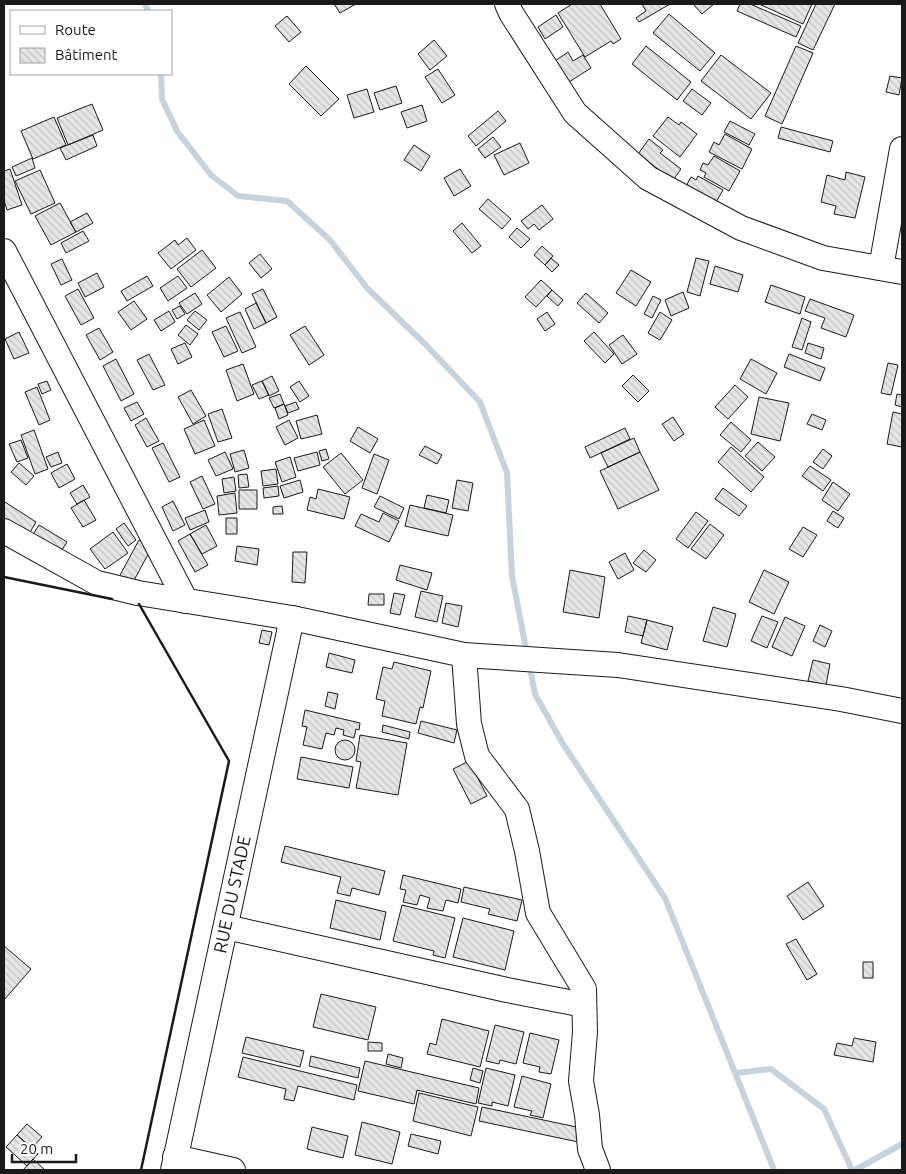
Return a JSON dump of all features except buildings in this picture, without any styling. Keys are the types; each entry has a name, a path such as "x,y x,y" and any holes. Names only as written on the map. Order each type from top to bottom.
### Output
{"street":[{"path":"507,4 575,113 648,178 741,228 824,258 892,270 902,149"},
{"path":"4,251 186,601"},
{"path":"4,531 97,583 138,593 292,618 464,655 618,665 841,698 902,711"},
{"name":"RUE DU STADE","path":"174,1164 292,618"},
{"path":"464,655 469,724 477,756 517,809 538,913 584,988 585,1032 582,1081 590,1149 598,1170"},
{"path":"226,927 507,990 584,1005"},
{"path":"174,1164 233,1170"}],"waterway":[{"path":"145,4 148,10"},
{"path":"161,75 162,99 177,131 211,175 238,196 287,201 330,240 367,288 426,345 480,402 507,473 512,576 527,654"},
{"path":"529,663 535,694 563,744 665,898 774,1170"},
{"path":"736,1073 771,1069 824,1109 852,1170"},
{"path":"855,1170 902,1144"}],"wall":[{"path":"4,577 112,599"},
{"path":"139,604 229,761 141,1170"}]}
